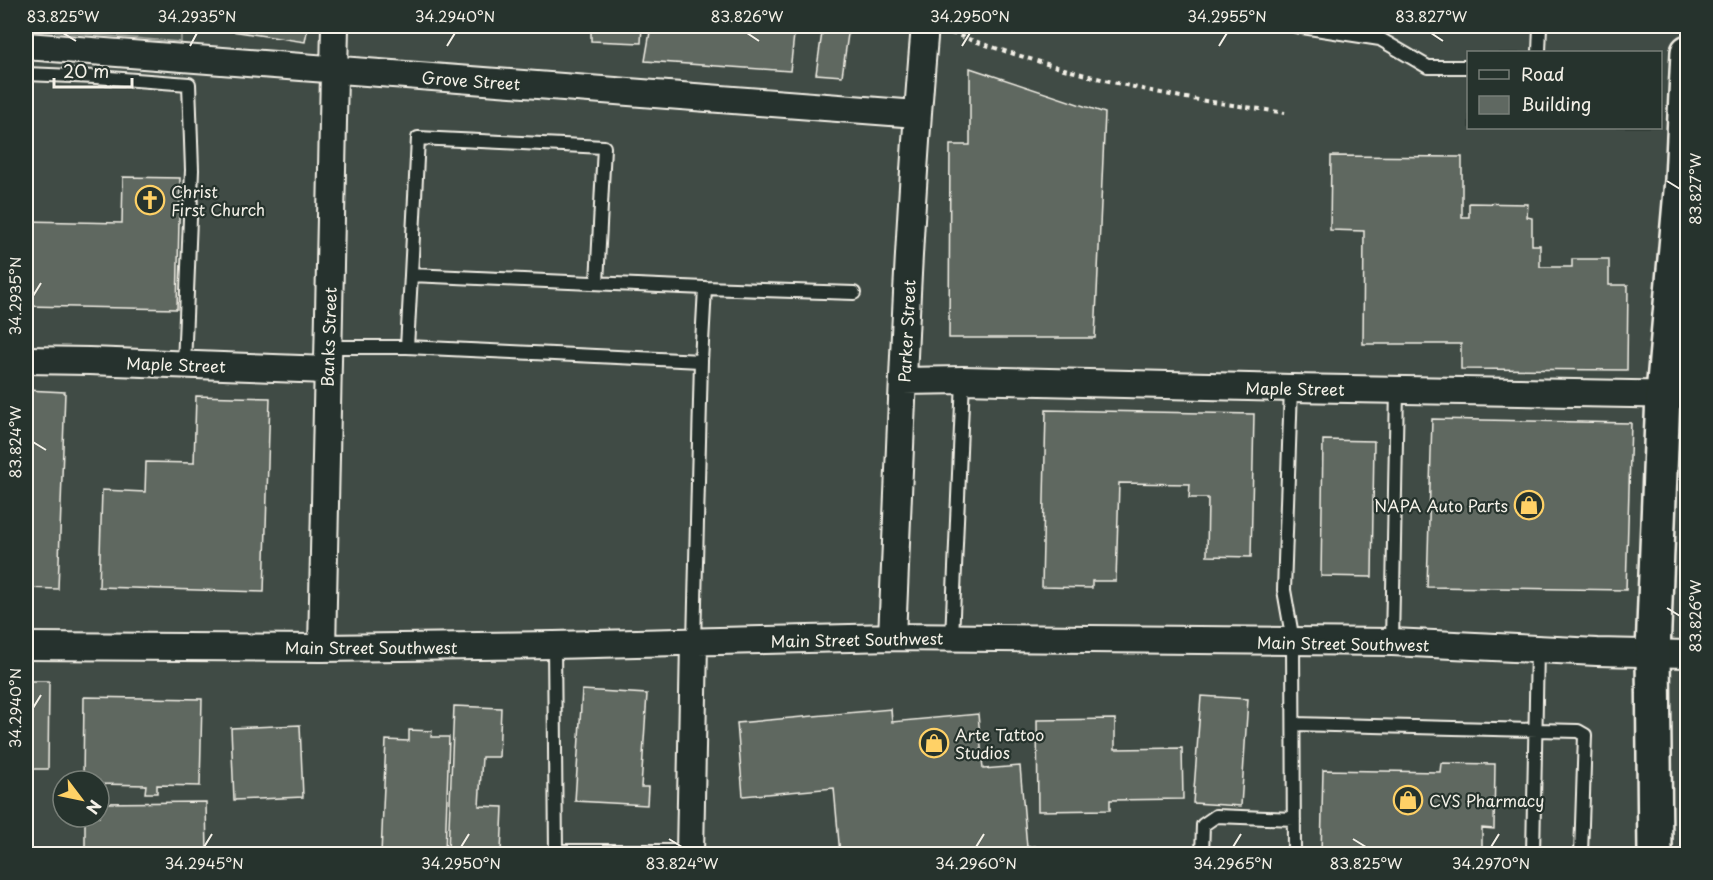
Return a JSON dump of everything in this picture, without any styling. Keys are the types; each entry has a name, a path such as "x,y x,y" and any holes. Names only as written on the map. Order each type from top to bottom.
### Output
{"main road":[{"path":"1655,855 1653,653 1675,394 1688,52"}],"street":[{"name":"Banks Street","path":"322,648 335,26"},
{"name":"Parker Street","path":"892,637 917,114 934,28"},
{"name":"Grove Street","path":"26,46 917,114"},
{"name":"Maple Street","path":"26,360 184,364 328,358"},
{"name":"Maple Street","path":"903,381 963,380 1675,394"},
{"name":"Main Street Southwest","path":"26,646 322,648 892,637 1392,642 1688,654"},
{"path":"690,853 694,642"}],"lane":[{"path":"1296,26 1380,39 1428,67 1467,67"},
{"path":"1380,39 1382,26"},
{"path":"1539,51 1540,26"},
{"path":"26,74 189,84 192,170 184,364"},
{"path":"407,347 418,138 604,147 597,283"},
{"path":"411,275 854,293"},
{"path":"694,642 705,288"},
{"path":"328,358 407,347 701,361"},
{"path":"952,638 963,380"},
{"path":"1291,388 1284,590 1293,641 1294,855"},
{"path":"1392,642 1397,390"},
{"path":"554,645 556,851 690,853"},
{"path":"1533,855 1537,649"},
{"path":"1294,724 1578,731 1585,735 1581,855"},
{"path":"1202,855 1203,825 1216,816 1294,819"}],"path":[{"path":"934,28 1027,59 1104,79 1179,96 1285,113"}],"shaded area":[{"path":"26,26 1687,26 1687,854 26,854"},
{"path":"26,26 181,26 181,42 26,29"}],"building":[{"path":"199,26 308,26 305,42"},
{"path":"591,26 642,26 641,43 591,41"},
{"path":"651,26 795,26 790,71 645,61"},
{"path":"823,26 849,27 842,76 816,74"},
{"path":"970,68 1105,113 1095,338 949,338 950,145 970,145"},
{"path":"1331,156 1462,157 1462,217 1469,217 1469,203 1528,204 1527,217 1532,218 1532,245 1540,245 1540,267 1572,267 1572,259 1609,259 1609,285 1628,285 1627,370 1461,369 1461,344 1363,344 1364,231 1330,230"},
{"path":"123,177 180,178 177,309 26,306 26,221 122,223"},
{"path":"26,390 65,392 58,589 26,588"},
{"path":"196,396 270,398 264,592 99,587 102,490 145,492 146,462 194,463"},
{"path":"1046,410 1254,414 1251,557 1207,556 1208,498 1189,498 1190,484 1119,483 1116,581 1092,581 1092,588 1042,587"},
{"name":"NAPA Auto Parts","path":"1432,419 1631,423 1626,590 1427,587"},
{"path":"1323,440 1374,441 1372,577 1321,576"},
{"path":"26,681 49,681 48,769 26,769"},
{"path":"582,690 647,694 641,787 648,787 647,805 575,801"},
{"path":"1201,696 1248,699 1241,806 1193,803"},
{"path":"84,697 202,699 200,786 157,785 157,793 145,793 146,785 111,784 111,769 83,769"},
{"path":"454,706 501,708 499,757 482,757 479,806 503,807 501,853 448,851"},
{"path":"891,709 892,722 978,714 983,769 1020,766 1027,847 1035,846 1035,854 840,854 834,788 743,796 737,723"},
{"path":"1115,719 1115,749 1182,748 1183,799 1110,800 1110,810 1038,811 1037,720"},
{"path":"300,725 303,797 234,800 231,728"},
{"path":"409,730 432,731 431,737 449,737 445,854 381,854 386,740 409,741"},
{"name":"CVS Pharmacy","path":"1441,763 1495,764 1494,829 1482,828 1482,854 1321,854 1323,770 1440,772"},
{"path":"206,802 207,854 85,854 85,829 111,829 111,803"}],"place":[{"name":"Christ First Church","path":"150,200"},
{"name":"NAPA Auto Parts","path":"1529,505"},
{"name":"Arte Tattoo Studios","path":"934,743"},
{"name":"CVS Pharmacy","path":"1408,800"}]}
